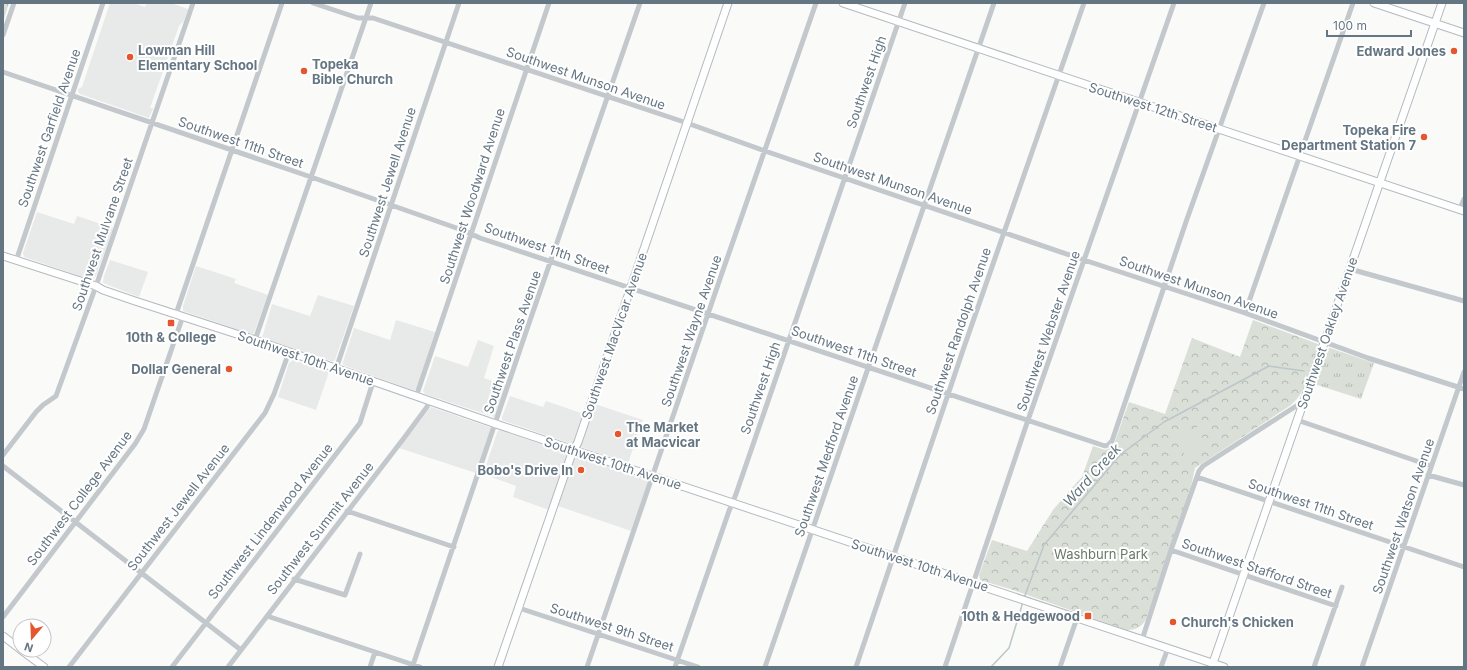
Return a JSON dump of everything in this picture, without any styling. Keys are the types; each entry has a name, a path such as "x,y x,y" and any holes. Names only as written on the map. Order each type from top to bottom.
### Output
{"main road":[{"name":"Southwest MacVicar Avenue","path":"498,667 631,288 728,3"},
{"name":"Southwest 12th Street","path":"843,3 1462,210"},
{"path":"1374,3 1464,33"},
{"name":"Southwest Oakley Avenue","path":"1213,663 1442,3"},
{"name":"Southwest 10th Avenue","path":"3,256 255,340 496,424 1224,667"},
{"path":"3,636 12,642"},
{"path":"32,658 44,667"}],"street":[{"path":"3,35 14,3"},
{"name":"Southwest Garfield Avenue","path":"16,261 103,3"},
{"name":"Southwest Mulvane Street","path":"3,454 36,412 56,396 96,286 193,3"},
{"path":"176,314 282,3"},
{"name":"Southwest Munson Avenue","path":"313,3 358,18 373,18 687,123 765,151 1084,260 1245,313 1324,342 1461,388"},
{"path":"255,340 371,3"},
{"name":"Southwest Jewell Avenue","path":"336,369 459,3"},
{"name":"Southwest Woodward Avenue","path":"416,397 549,3"},
{"name":"Southwest Plass Avenue","path":"414,665 640,3"},
{"name":"Southwest Wayne Avenue","path":"587,667 816,3"},
{"name":"Southwest High","path":"675,667 905,3"},
{"name":"Southwest Medford Avenue","path":"765,667 994,3"},
{"name":"Southwest Randolph Avenue","path":"856,667 948,394 1084,3"},
{"name":"Southwest Webster Avenue","path":"945,667 1028,420 1174,3"},
{"path":"1164,287 1264,3"},
{"path":"1245,313 1353,3"},
{"name":"Southwest 11th Street","path":"3,72 311,177 480,238 1103,445 1108,445 1112,441 1164,287"},
{"path":"1462,210 1464,199"},
{"path":"1350,269 1464,301"},
{"name":"Southwest College Avenue","path":"3,617 141,435 183,316"},
{"name":"Southwest Jewell Avenue","path":"69,667 265,413 274,394 289,352"},
{"name":"Southwest Watson Avenue","path":"1362,667 1431,466 1461,388 1464,372"},
{"name":"Southwest Lindenwood Avenue","path":"172,667 360,423 374,382"},
{"name":"Southwest Summit Avenue","path":"228,667 294,579 404,438 429,401"},
{"path":"1142,640 1171,550 1199,471 1203,466 1304,401"},
{"path":"1297,420 1431,466"},
{"path":"3,466 241,650"},
{"path":"1428,475 1464,485"},
{"name":"Southwest 11th Street","path":"1197,477 1464,568"},
{"path":"347,511 454,547"},
{"name":"Southwest Stafford Street","path":"1171,550 1336,606"},
{"path":"294,579 345,595 360,554"},
{"path":"1314,667 1342,588"},
{"name":"Southwest 9th Street","path":"519,608 698,667"},
{"path":"267,616 420,667"},
{"path":"1060,667 1077,618"},
{"path":"1161,667 1168,648"},
{"path":"370,667 375,652"}],"shaded area":[{"name":"Lowman Hill Elementary School","path":"110,3 133,3 145,7 147,3 171,3 188,9 184,21 179,26 150,108 153,109 149,118 78,92 78,89 82,87"},
{"path":"37,212 74,224 77,216 113,228 94,279 89,279 24,257 23,253"},
{"path":"110,260 148,272 139,297 103,283"},
{"path":"196,266 236,279 234,283 268,295 254,333 252,334 183,311 183,306"},
{"path":"318,295 354,306 334,361 262,338 272,304 310,316"},
{"path":"396,320 435,332 417,389 415,390 343,365 354,328 390,340"},
{"path":"478,340 494,346 484,378 506,386 494,417 425,394 423,391 435,356 468,367"},
{"path":"293,360 329,372 316,410 278,397 289,363"},
{"path":"510,396 543,407 546,401 584,414 574,443 569,443 502,420"},
{"path":"595,404 643,420 628,463 581,447 581,442"},
{"path":"431,407 492,428 476,473 399,448"},
{"path":"499,430 567,453 568,456 549,510 513,497 516,486 483,474"},
{"path":"577,456 646,478 648,483 631,531 558,506 573,461"}],"green space":[{"path":"9,3 3,22 3,4"},
{"name":"Washburn Park","path":"1253,320 1318,344 1318,349 1311,372 1301,393 1291,405 1195,468 1191,486 1146,619 1140,626 1135,629 1127,630 980,580 979,575 992,540 1027,551 1053,510 1082,477 1093,446 1105,450 1113,447 1129,402 1165,414 1192,338 1240,357"},
{"path":"1330,348 1374,363 1361,399 1314,384 1325,351"},
{"path":"1198,426 1203,435 1181,448 1175,439"},
{"path":"1203,437 1209,448 1188,460 1182,450"}],"waterway":[{"name":"Ward Creek","path":"1024,598 1044,545 1120,455 1164,422 1269,366 1304,371"},
{"name":"Ward Creek","path":"991,667 1009,648 1023,602"}],"place":[{"name":"Edward Jones","path":"1454,51"},
{"name":"Lowman Hill Elementary School","path":"130,57"},
{"name":"Topeka Bible Church","path":"304,71"},
{"name":"Topeka Fire Department Station 7","path":"1424,137"},
{"name":"10th & College","path":"171,323"},
{"name":"Dollar General","path":"229,369"},
{"name":"The Market at Macvicar","path":"618,434"},
{"name":"Bobo's Drive In","path":"581,470"},
{"name":"10th & Hedgewood","path":"1088,616"},
{"name":"Church's Chicken","path":"1173,622"}]}
